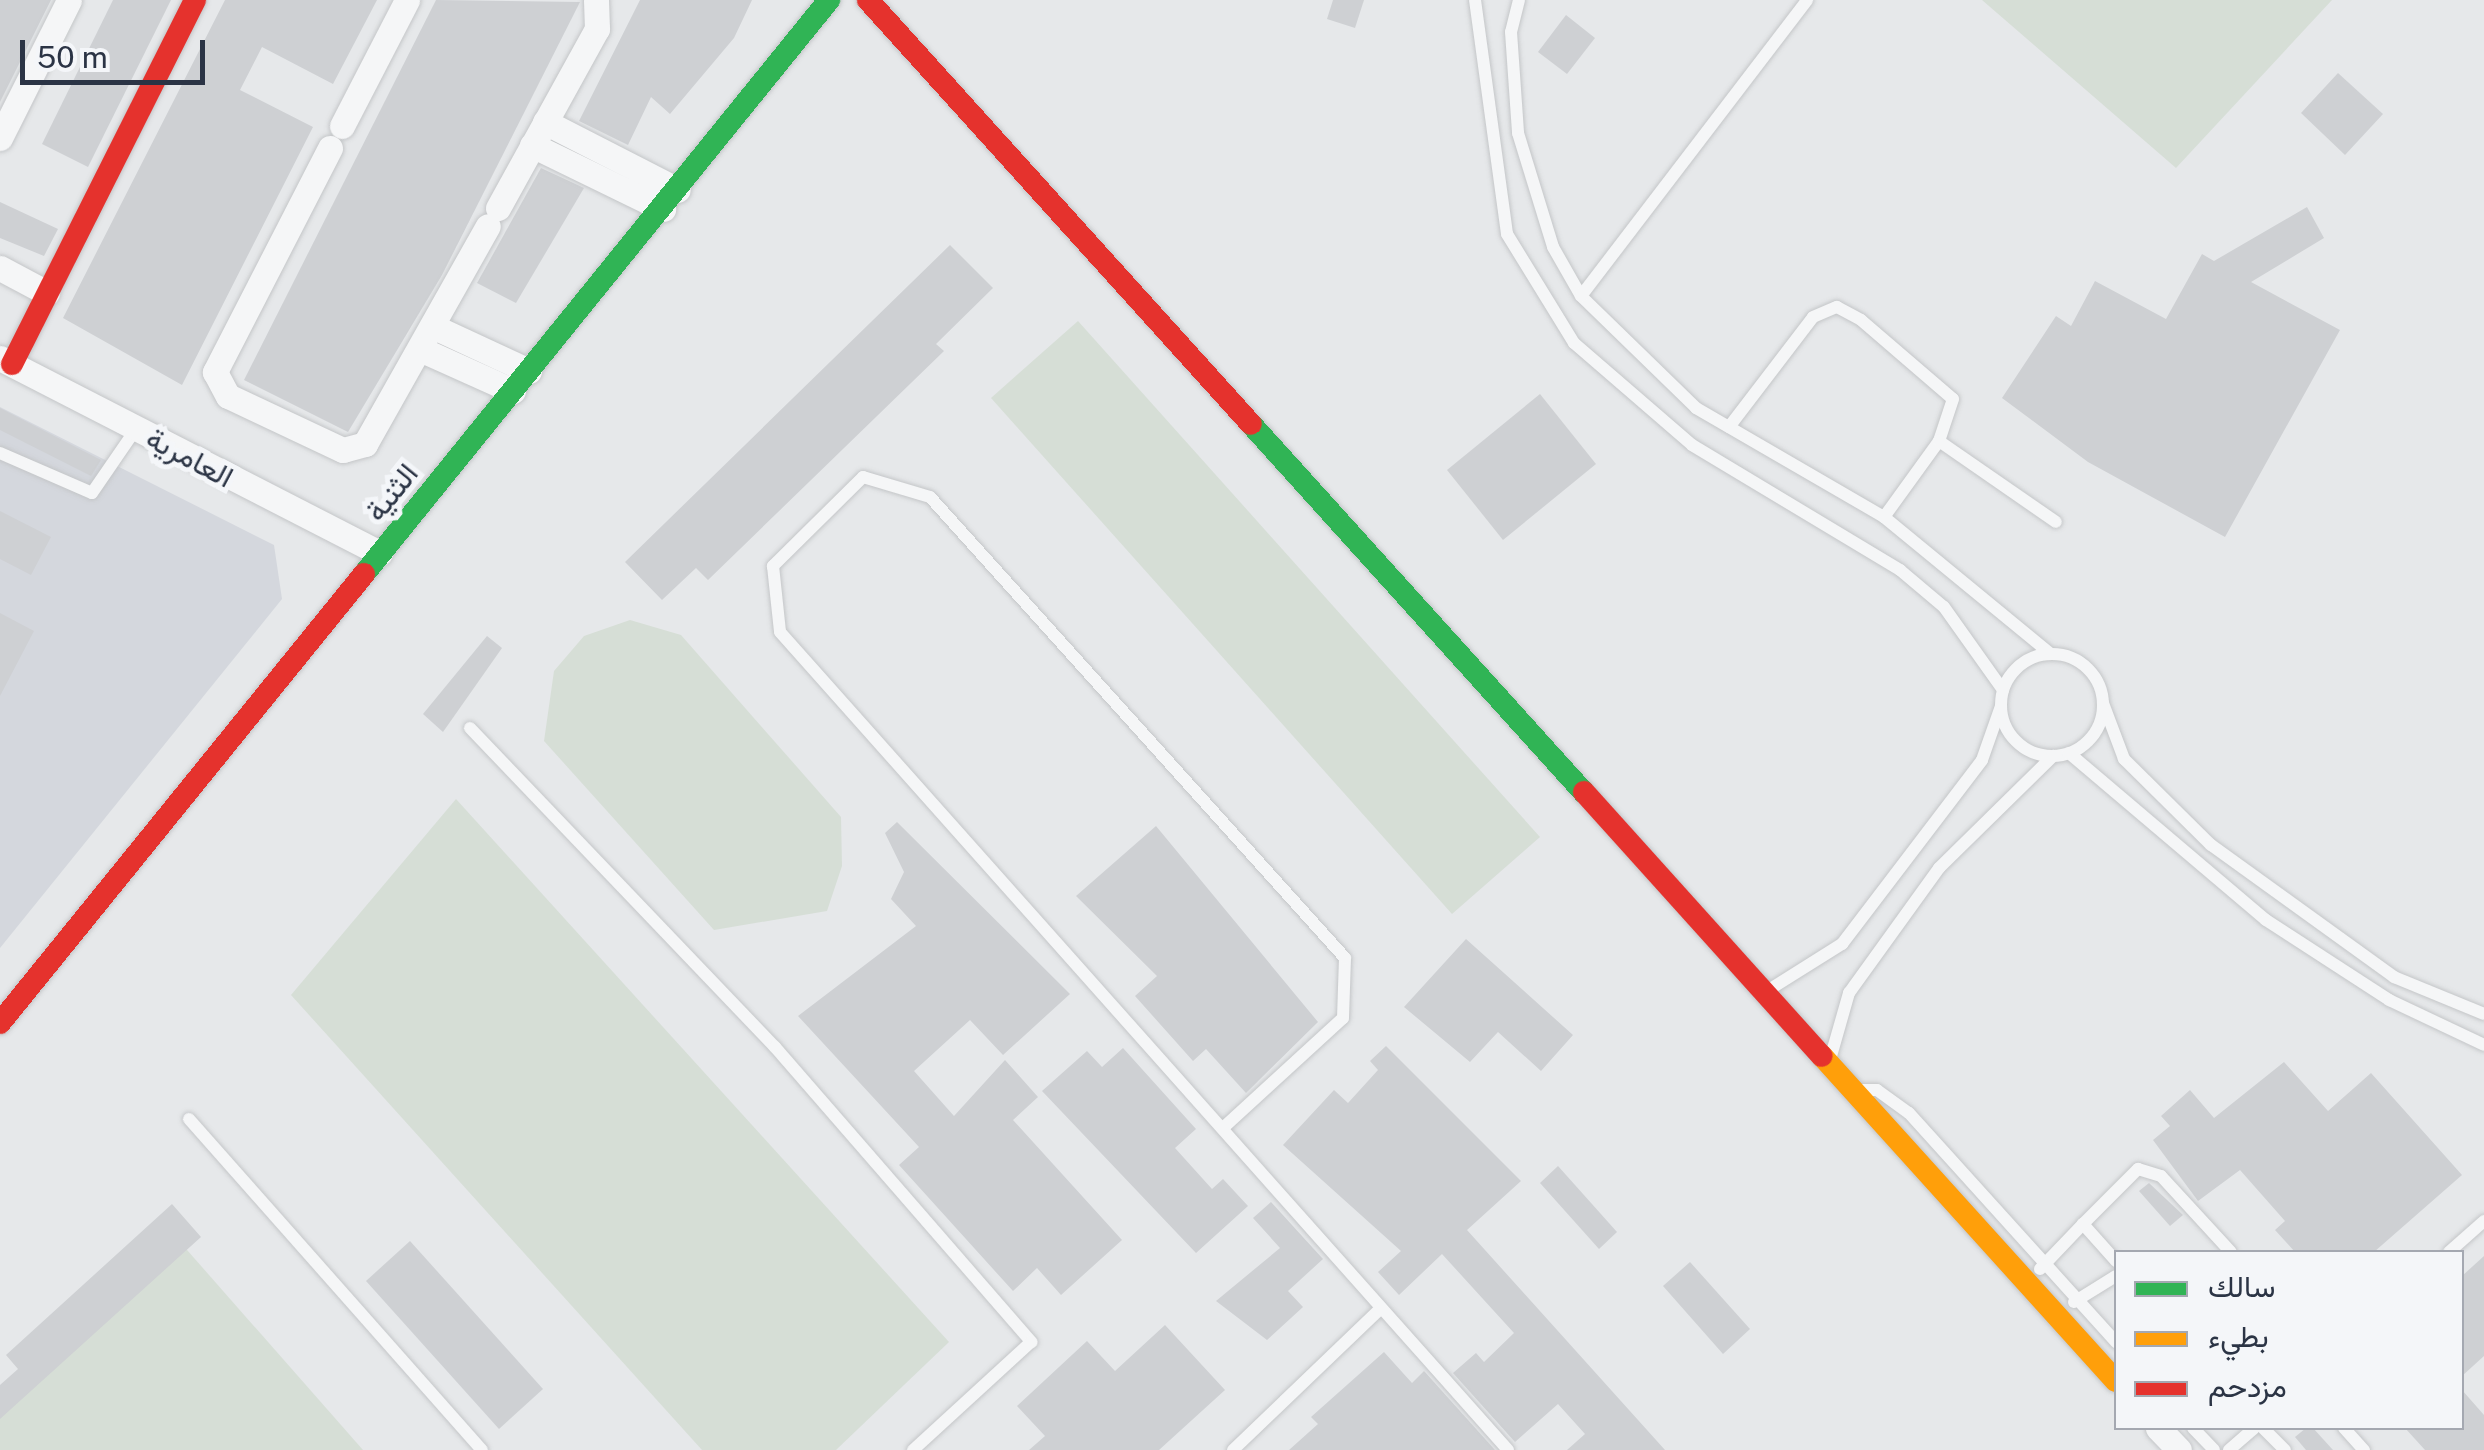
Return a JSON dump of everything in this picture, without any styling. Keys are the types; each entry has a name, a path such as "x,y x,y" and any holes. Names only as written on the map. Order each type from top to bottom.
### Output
{"street":[{"path":"0,138 69,0"},
{"path":"6,361 46,293 195,0"},
{"path":"407,0 215,382 354,450 426,338 597,29 596,0"},
{"name":"الثنية","path":"0,1023 829,0"},
{"path":"868,0 2114,1380"},
{"path":"539,134 671,199"},
{"path":"0,268 46,293"},
{"path":"426,338 521,381"},
{"name":"العامرية","path":"6,361 380,553"},
{"path":"2160,1430 2178,1450"}],"lane":[{"path":"1475,0 1506,234 1574,344 1692,445 1900,570 1944,607 2003,690"},
{"path":"1519,0 1511,32 1518,132 1540,212 1581,296 1696,408 1884,517 2050,654 2081,663 2103,704 2124,759 2211,845 2394,976 2484,1014"},
{"path":"1581,296 1807,0"},
{"path":"1730,427 1812,317 1837,307 1953,398 1939,442 1884,517"},
{"path":"0,453 92,494 136,429"},
{"path":"1939,442 2056,522"},
{"path":"1224,1126 1344,1018 1346,958 930,497 863,477 773,566 780,632 1224,1126 1508,1450"},
{"path":"1764,992 1842,944 1982,760 2003,690 2021,664 2050,654"},
{"path":"2001,706 2023,747 2053,756 2068,753 2094,734 2103,704"},
{"path":"470,728 775,1046 1032,1342 913,1450"},
{"path":"2068,753 2266,920 2389,1000 2484,1046"},
{"path":"1830,1063 1835,1020 1876,954 1971,831 2053,756"},
{"path":"1856,1090 1899,1104 2114,1340"},
{"path":"189,1119 482,1450"},
{"path":"2026,1281 2130,1173 2146,1169 2230,1250"},
{"path":"2451,1250 2484,1221"},
{"path":"2083,1224 2114,1260"},
{"path":"2059,1318 2078,1298 2114,1277"},
{"path":"1233,1450 1380,1308"},
{"path":"2196,1430 2214,1450"},
{"path":"2229,1450 2252,1430"},
{"path":"2265,1430 2285,1450"},
{"path":"2346,1430 2364,1450"}],"shaded area":[{"path":"1982,0 2332,0 2176,168"},
{"path":"1078,321 1540,837 1452,914 991,398"},
{"path":"0,407 274,545 282,599 0,948"},
{"path":"630,620 681,635 841,817 842,866 827,911 714,930 544,741 554,671 584,636"},
{"path":"456,799 949,1342 836,1450 702,1450 291,995"},
{"path":"180,1242 363,1450 0,1450 0,1400"}],"building":[{"path":"0,0 51,0 0,102"},
{"path":"113,0 171,0 88,167 42,144"},
{"path":"225,0 377,0 333,84 262,47 240,90 313,127 182,385 63,318"},
{"path":"436,0 580,2 442,275 348,432 244,380"},
{"path":"640,0 752,0 734,38 670,114 651,97 628,145 579,121"},
{"path":"1333,0 1364,0 1355,28 1327,19"},
{"path":"1566,15 1595,38 1567,74 1538,52"},
{"path":"2338,73 2383,114 2345,155 2301,113"},
{"path":"541,168 584,188 516,303 477,283"},
{"path":"0,202 58,229 44,256 0,238"},
{"path":"2307,207 2324,238 2251,282 2340,330 2225,537 2088,462 2002,398 2056,316 2071,326 2095,281 2166,319 2202,254 2214,261"},
{"path":"950,245 993,288 936,344 944,351 708,580 696,568 662,600 625,562"},
{"path":"1540,394 1596,464 1503,540 1447,470"},
{"path":"0,408 101,460 91,476 0,430"},
{"path":"0,511 51,537 31,575 0,559"},
{"path":"0,613 34,631 0,696"},
{"path":"487,636 502,648 443,732 423,714"},
{"path":"897,822 1070,994 1003,1055 970,1020 914,1071 954,1116 1005,1060 1038,1097 1013,1120 1122,1240 1061,1295 1037,1268 1013,1291 899,1165 919,1147 798,1016 916,926 891,899 904,872 885,833"},
{"path":"1156,826 1318,1022 1246,1093 1206,1049 1193,1061 1135,996 1157,976 1076,896"},
{"path":"1466,939 1573,1035 1541,1071 1498,1032 1470,1062 1404,1007"},
{"path":"1386,1046 1521,1181 1467,1230 1665,1450 1567,1450 1585,1434 1558,1404 1515,1442 1453,1373 1476,1353 1484,1362 1514,1333 1442,1254 1399,1295 1378,1272 1401,1251 1283,1145 1334,1090 1348,1103 1378,1070 1370,1061"},
{"path":"1123,1048 1196,1129 1175,1148 1212,1189 1223,1179 1248,1206 1196,1253 1042,1091 1087,1051 1102,1067"},
{"path":"2284,1062 2328,1111 2371,1073 2462,1175 2376,1250 2293,1250 2275,1230 2285,1221 2240,1170 2198,1201 2153,1140 2170,1126 2161,1116 2190,1090 2214,1118"},
{"path":"1558,1166 1617,1232 1599,1249 1540,1183"},
{"path":"2149,1183 2183,1215 2170,1226 2139,1191"},
{"path":"1271,1202 1323,1259 1288,1291 1303,1307 1267,1340 1216,1301 1280,1248 1253,1218"},
{"path":"172,1204 201,1237 0,1419 0,1385 18,1369 6,1355"},
{"path":"410,1241 543,1389 499,1429 366,1281"},
{"path":"2484,1256 2484,1356 2464,1374 2464,1274"},
{"path":"1690,1262 1750,1329 1723,1354 1663,1286"},
{"path":"1165,1325 1225,1390 1159,1450 1029,1450 1045,1436 1017,1406 1087,1341 1115,1371"},
{"path":"1384,1352 1412,1383 1424,1371 1495,1450 1289,1450 1318,1424 1311,1417"},
{"path":"2464,1392 2484,1415 2484,1450 2425,1450 2407,1430 2464,1430"},
{"path":"2304,1430 2315,1430 2333,1450 2306,1450 2295,1437"}],"traffic: fast":[{"path":"364,574 829,0"},
{"path":"1251,424 1584,792"}],"traffic: slow":[{"path":"1822,1056 2114,1379"}],"traffic: jam":[{"path":"12,364 195,0"},
{"path":"868,0 1251,424"},
{"path":"0,1023 364,574"},
{"path":"1584,792 1822,1056"}]}
